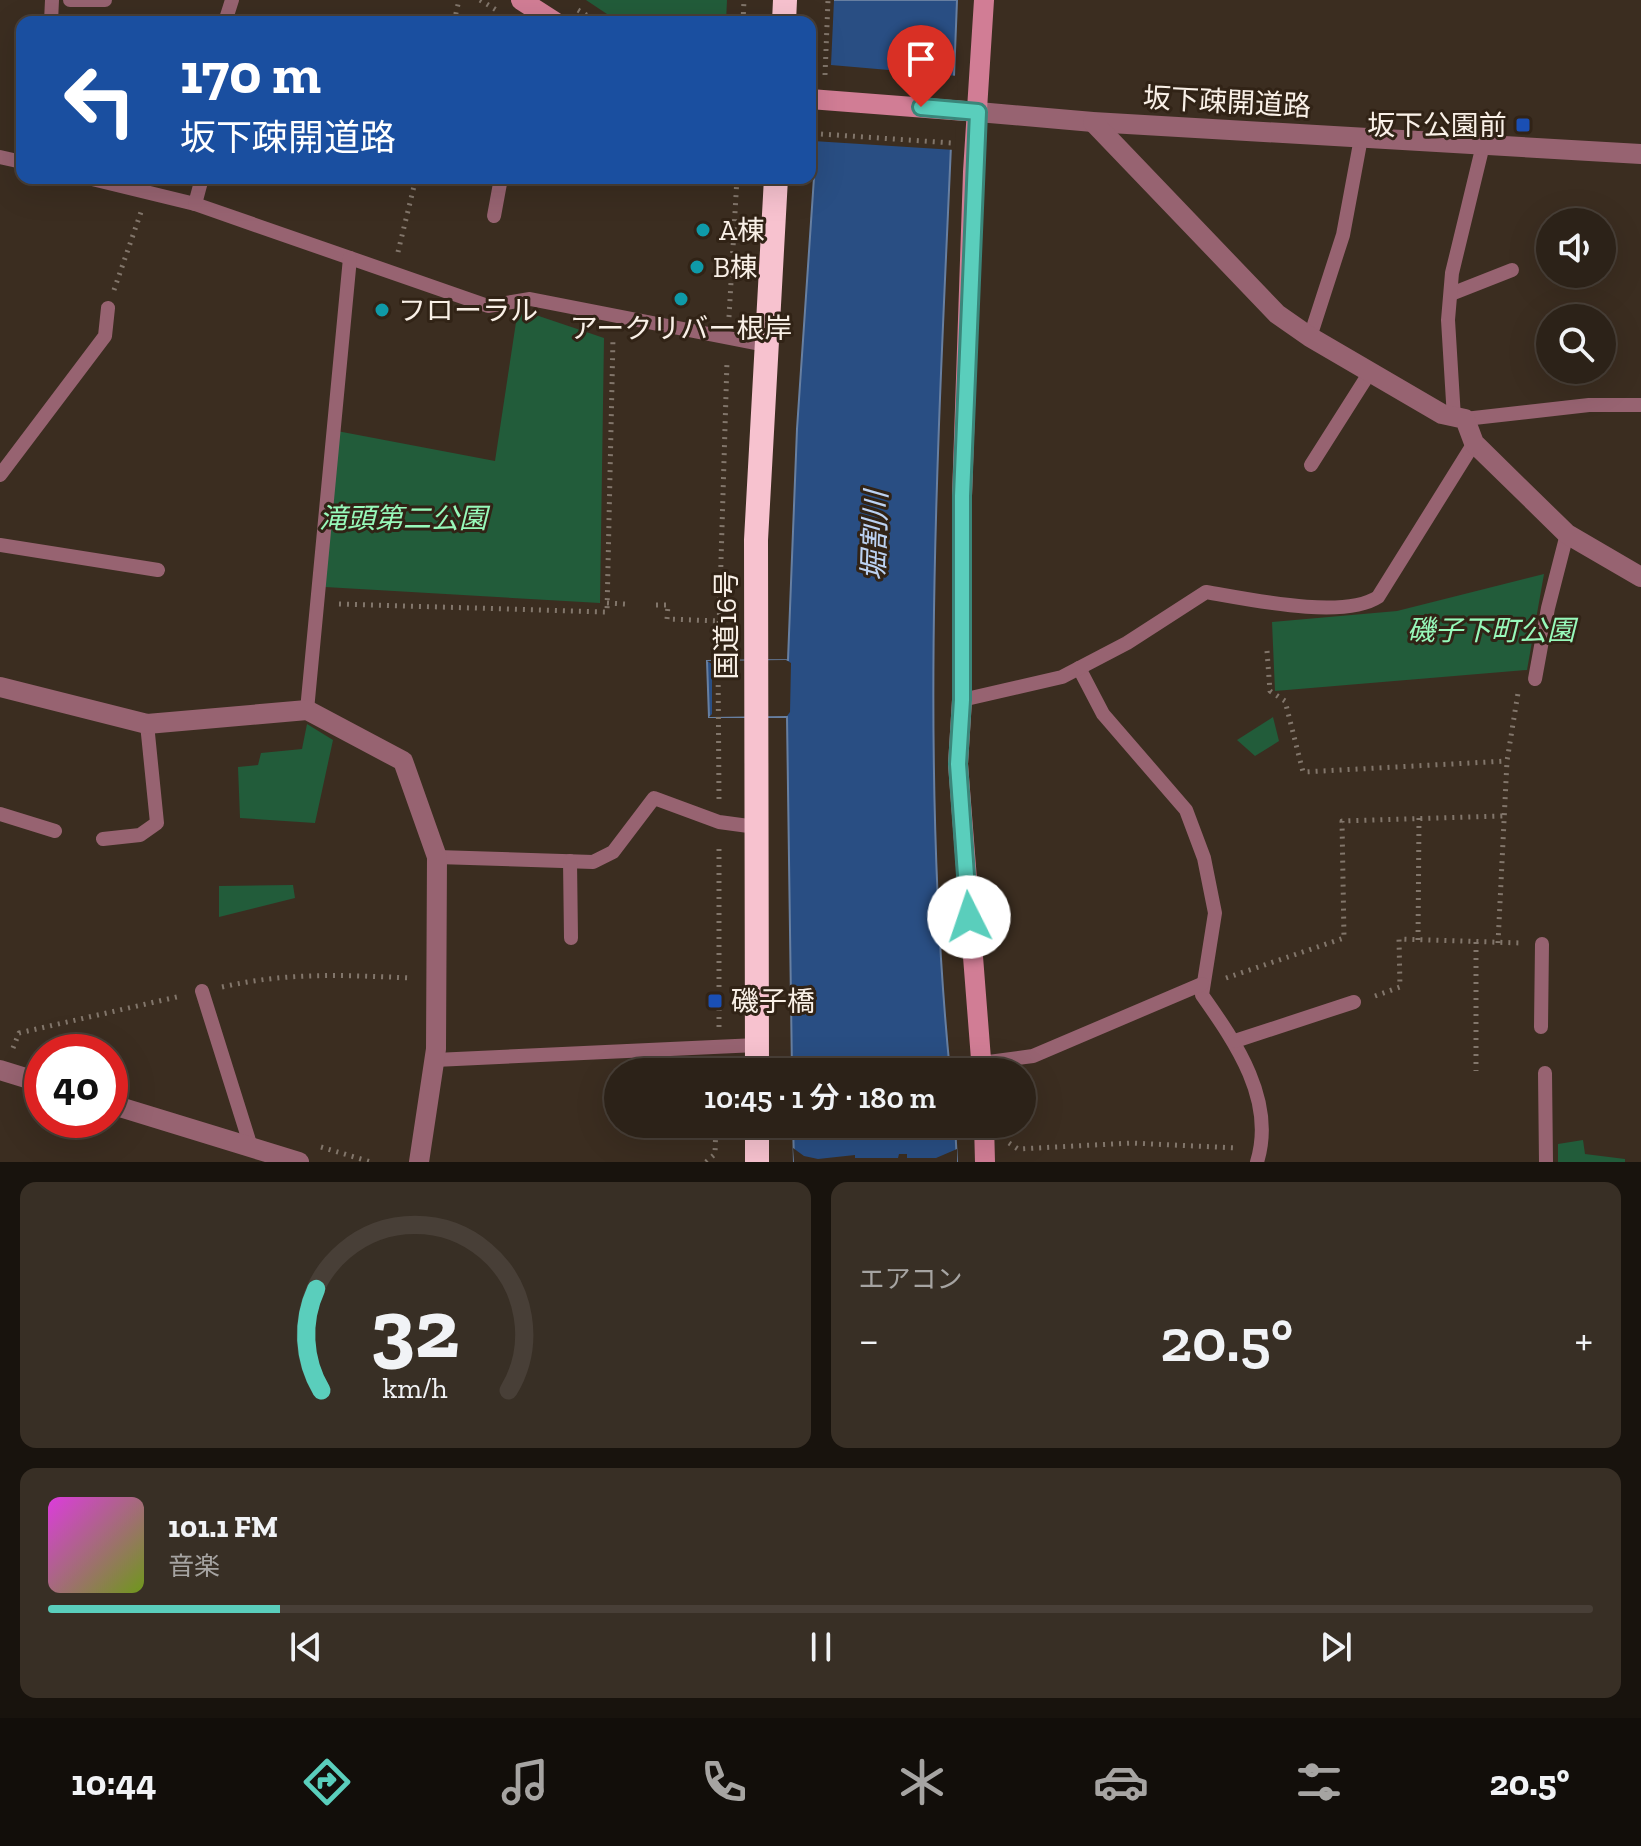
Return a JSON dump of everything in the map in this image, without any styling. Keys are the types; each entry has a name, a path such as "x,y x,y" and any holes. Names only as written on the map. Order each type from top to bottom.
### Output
{"highway":[{"name":"国道16号","path":"757,1058 756,540 776,184"},
{"path":"757,1138 757,1162"}],"street":[{"path":"521,0 546,16"},
{"path":"981,1058 958,764 962,700 962,480 969,111 984,0"},
{"name":"坂下疎開道路","path":"816,99 1093,122 1641,154"},
{"path":"1093,122 1277,314 1370,372 1459,418 1474,443 1567,534 1641,577"},
{"path":"0,687 147,724 307,710 403,761 437,857 435,1060 419,1162"},
{"path":"0,1070 24,1077"},
{"path":"128,1109 299,1162"},
{"path":"984,1138 985,1162"}],"lane":[{"path":"70,0 105,3 105,0"},
{"path":"1310,337 1343,235 1361,138"},
{"path":"1483,145 1452,273 1448,320 1459,418 1589,405 1641,405"},
{"path":"113,184 195,204 488,306 530,299 765,345"},
{"path":"195,204 200,184"},
{"path":"494,216 500,184"},
{"path":"307,710 350,258"},
{"path":"1451,294 1512,270"},
{"path":"0,475 105,336 108,308"},
{"path":"1311,465 1370,372"},
{"path":"962,700 1062,677 1206,592 1314,607 1369,603 1378,597 1474,443"},
{"path":"1535,679 1548,608 1567,534"},
{"path":"0,545 158,570"},
{"path":"1079,668 1103,714 1186,810 1204,858 1215,913 1202,995 1235,1041 1250,1072 1265,1139 1253,1156"},
{"path":"103,839 140,835 157,823 147,724"},
{"path":"437,857 593,862 613,852 654,798 719,822 756,827"},
{"path":"0,814 55,831"},
{"path":"570,861 571,938"},
{"path":"1541,1027 1542,944"},
{"path":"1024,1058 1202,985"},
{"path":"202,991 251,1147"},
{"path":"1235,1041 1354,1002"},
{"path":"435,1060 757,1045"},
{"path":"1545,1073 1546,1162"}],"path":[{"path":"825,77 828,0"},
{"path":"821,134 952,143"},
{"path":"393,272 415,184"},
{"path":"728,329 737,184"},
{"path":"108,308 147,192"},
{"path":"317,603 607,612 613,317"},
{"path":"719,1047 718,661 727,350"},
{"path":"607,603 625,604"},
{"path":"656,605 668,605 667,619 719,621"},
{"path":"1267,651 1270,691 1285,701 1303,772 1507,761"},
{"path":"1498,943 1507,761 1520,684"},
{"path":"1202,985 1344,938 1342,821 1503,816"},
{"path":"1418,940 1419,818"},
{"path":"1400,987 1399,939 1542,944"},
{"path":"1476,942 1476,1071"},
{"path":"706,1162 715,1154 716,1138"},
{"path":"1008,1138 1008,1142 1018,1149 1132,1143 1253,1156"}],"green space":[{"path":"586,0 727,0 726,16 610,16"},
{"name":"滝頭第二公園","path":"518,309 604,338 600,603 325,587 337,431 495,461"},
{"name":"磯子下町公園","path":"1544,574 1527,670 1275,691 1272,622 1397,611"},
{"path":"1273,717 1279,741 1255,756 1237,740"},
{"path":"307,724 333,740 315,823 240,818 238,767 258,765 261,753 302,749"},
{"path":"293,885 295,898 219,917 219,886"},
{"path":"1583,1140 1585,1154 1625,1159 1625,1162 1558,1162 1558,1144"}],"water":[{"name":"堀割川","path":"826,0 957,0 940,402 933,670 934,804 949,1058 792,1058 787,717 709,717 707,661 788,660 797,429 814,184 816,184"},
{"path":"793,1138 956,1138 957,1162 794,1162"}],"pier":[{"path":"822,0 834,0 831,65 958,76 955,150 816,141"},
{"path":"786,660 791,663 790,712 787,716 709,717 712,714 712,664 707,661"},
{"path":"793,1148 804,1156 818,1159 855,1155 855,1158 898,1158 899,1154 907,1154 907,1158 936,1158 957,1149 957,1162 794,1162"}],"place":[{"name":"坂下公園前","path":"1523,125"},
{"name":"A棟","path":"703,230"},
{"name":"B棟","path":"697,267"},
{"name":"アークリバー根岸","path":"681,299"},
{"name":"フローラル","path":"382,310"},
{"name":"磯子橋","path":"715,1001"}],"route":[{"path":"921,107 978,112 973,172 962,496 962,700 958,764 969,917"}]}
